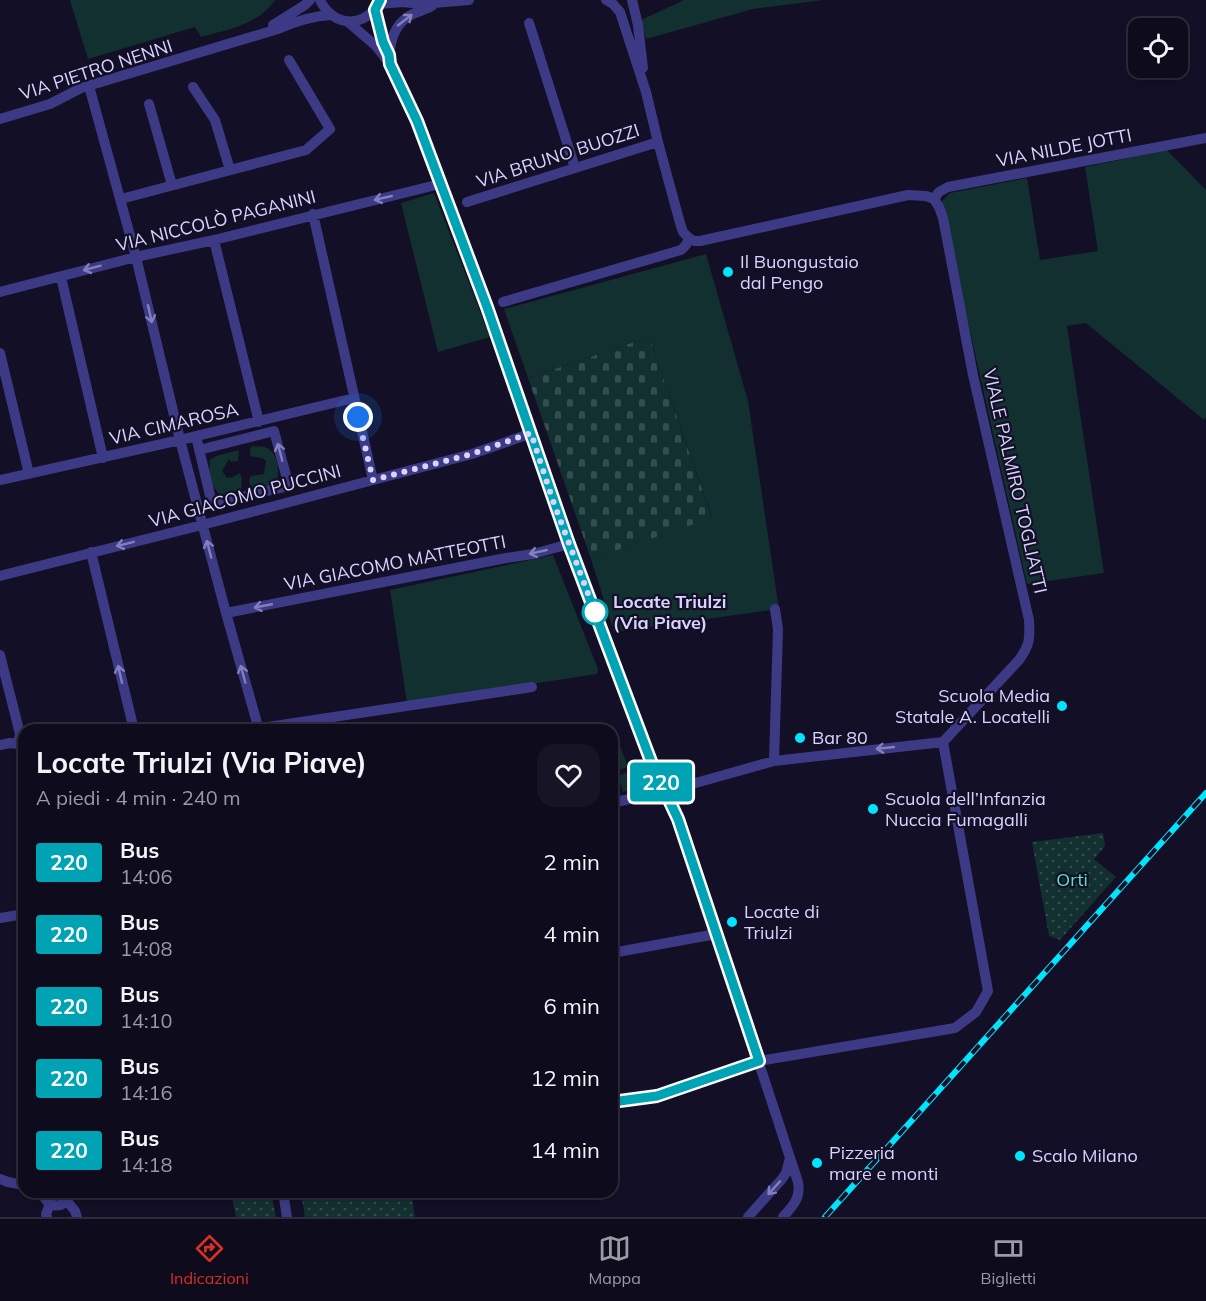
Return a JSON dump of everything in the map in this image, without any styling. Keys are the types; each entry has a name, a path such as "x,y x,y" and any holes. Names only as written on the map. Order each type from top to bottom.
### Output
{"street":[{"name":"VIA PIETRO NENNI","path":"238,42 270,28 310,0"},
{"path":"320,0 331,15 348,22 390,59"},
{"path":"348,22 361,20 371,14 378,5 393,2 421,4 469,0"},
{"path":"606,0 614,4 620,12 646,92 680,223 683,232 689,238 700,241 908,195 934,199"},
{"path":"622,0 636,15"},
{"path":"632,0 638,25 646,92"},
{"path":"390,59 393,35 399,23 425,10 436,1"},
{"path":"378,5 383,42 417,121 487,307 569,544 652,764 678,819 759,1061 800,1190 795,1204 783,1217"},
{"name":"VIA PIETRO NENNI","path":"0,118 50,104 81,88 238,42 300,20 331,15"},
{"path":"529,23 575,168"},
{"path":"121,199 306,150 330,129 289,60"},
{"path":"89,86 136,257 180,440 254,724"},
{"path":"193,87 215,120 230,170"},
{"path":"149,104 172,186"},
{"name":"VIA NILDE JOTTI","path":"934,199 939,192 948,187 1206,138"},
{"name":"VIA BRUNO BUOZZI","path":"467,202 658,142"},
{"name":"VIA NICCOLÒ PAGANINI","path":"0,292 440,184"},
{"name":"VIALE PALMIRO TOGLIATTI","path":"934,199 943,218 973,375 1029,620 1030,638 1027,649 1019,660 943,742"},
{"path":"313,214 373,480"},
{"path":"503,302 681,250 689,238"},
{"path":"214,240 259,422"},
{"path":"61,277 103,458"},
{"path":"0,353 29,474"},
{"name":"VIA CIMAROSA","path":"0,480 259,422 354,398"},
{"path":"196,436 212,504 289,486 271,419"},
{"path":"199,450 274,431"},
{"name":"VIA GIACOMO PUCCINI","path":"0,576 472,454 531,433"},
{"name":"VIA GIACOMO MATTEOTTI","path":"226,613 533,554 569,544"},
{"path":"91,552 133,724"},
{"path":"774,761 778,629 775,609"},
{"path":"1,659 18,726"},
{"path":"294,724 532,687"},
{"path":"618,802 774,761 943,742 988,991 976,1012 955,1028 759,1061 657,1096 618,1101"},
{"path":"0,745 10,743 18,747"},
{"path":"0,918 18,915"},
{"path":"618,951 716,934"},
{"path":"748,1217 786,1173 790,1154"},
{"path":"0,1179 18,1184"},
{"path":"45,1198 50,1204 59,1206 67,1198"},
{"path":"71,1198 77,1217"},
{"path":"284,1198 287,1217"},
{"path":"47,1217 50,1204"}],"green space":[{"path":"70,0 275,0 260,15 242,25 201,37 195,27 88,59"},
{"path":"684,0 824,0 753,9 646,39 641,20"},
{"path":"1167,150 1206,190 1206,417 1204,420 1086,323 1067,326 1104,573 1027,584 941,202 950,193 1027,178 1040,260 1098,251 1085,167"},
{"path":"434,193 490,337 438,352 401,203"},
{"path":"706,254 748,401 779,609 614,632 591,559 712,517 649,337 528,378 504,309"},
{"path":"649,337 712,518 591,559 528,378"},
{"path":"252,446 267,448 277,460 277,481 270,489 251,489 249,480 251,476 264,474 266,461 250,456"},
{"path":"239,450 238,461 231,462 229,459 222,471 227,478 240,473 241,491 229,495 219,494 210,478 210,460 216,456"},
{"path":"553,555 598,669 597,674 407,703 390,590"},
{"path":"618,741 628,767 618,770"},
{"path":"630,771 636,787 623,792 618,776"},
{"name":"Orti","path":"1103,833 1105,846 1094,859 1116,877 1060,940 1049,936 1032,842"},
{"path":"232,1198 272,1198 276,1217 236,1217"},
{"path":"302,1198 412,1198 415,1217 305,1217"}],"railway":[{"path":"825,1217 1206,793"}],"bus line":[{"name":"220","path":"380,0 375,10 390,64 417,121 487,307 569,544 652,764 678,819 759,1061 657,1096 618,1101"}],"place":[{"name":"Il Buongustaio dal Pengo","path":"728,272"},
{"name":"Locate Triulzi (Via Piave)","path":"595,612"},
{"name":"Scuola Media Statale A. Locatelli","path":"1062,706"},
{"name":"Bar 80","path":"800,738"},
{"name":"Scuola dell’Infanzia Nuccia Fumagalli","path":"873,809"},
{"name":"Locate di Triulzi","path":"732,922"},
{"name":"Scalo Milano","path":"1020,1156"},
{"name":"Pizzeria mare e monti","path":"817,1163"}],"route":[{"path":"358,417 373,480 472,454 531,433 553,501 595,612"}]}
